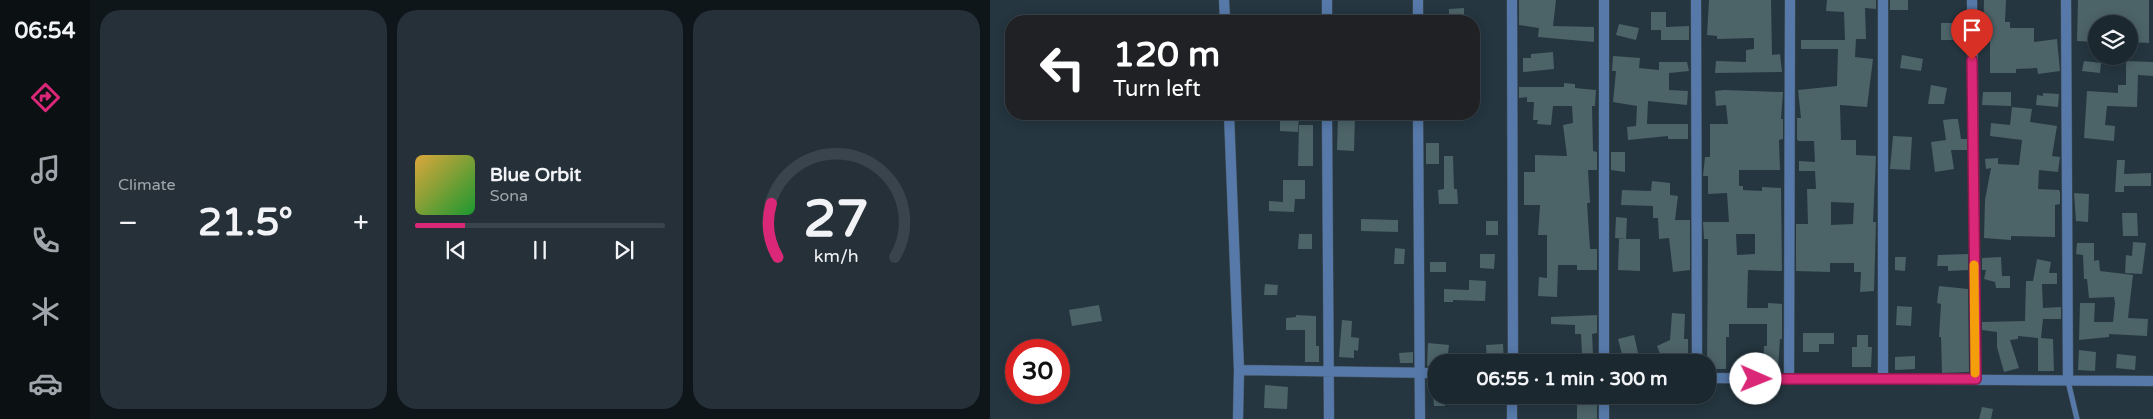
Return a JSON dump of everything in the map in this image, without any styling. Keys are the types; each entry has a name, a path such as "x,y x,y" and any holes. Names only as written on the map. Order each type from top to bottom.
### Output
{"street":[{"path":"1224,0 1225,15"},
{"path":"1327,0 1327,15"},
{"path":"1418,0 1418,15"},
{"path":"1512,0 1513,354"},
{"path":"1604,0 1604,354"},
{"path":"1696,0 1697,354"},
{"path":"1789,379 1790,0"},
{"path":"1883,0 1883,380"},
{"path":"1972,0 1976,379"},
{"path":"2066,0 2068,380"},
{"path":"1229,120 1239,370 1238,419"},
{"path":"1327,120 1327,371 1329,419"},
{"path":"1418,120 1420,419"},
{"path":"1239,370 1428,373"},
{"path":"1716,378 2153,381"},
{"path":"1512,404 1512,419"},
{"path":"1604,404 1604,419"}],"lane":[{"path":"2068,380 2077,419"}],"building":[{"path":"1519,0 1556,0 1553,26 1594,27 1594,42 1538,37 1539,28 1519,25"},
{"path":"1709,0 1771,0 1772,55 1780,54 1782,72 1715,73 1716,61 1746,62 1746,50 1754,49 1754,38 1717,39 1717,36 1707,35"},
{"path":"1827,0 1876,0 1876,9 1865,8 1866,39 1856,39 1855,57 1873,59 1867,107 1840,105 1841,140 1856,140 1856,155 1876,156 1873,222 1876,222 1874,291 1860,292 1861,272 1854,272 1854,263 1830,263 1830,272 1796,271 1796,224 1808,224 1807,189 1816,189 1815,171 1799,171 1799,161 1815,162 1814,141 1798,141 1797,139 1797,118 1801,118 1798,90 1837,86 1838,49 1801,49 1801,40 1845,40 1844,12 1826,11","holes":["1831,202 1854,203 1853,224 1831,225"]},
{"path":"1890,0 1908,0 1908,10 1890,10"},
{"path":"1984,0 2006,0 2005,22 2010,22 2010,28 2034,28 2034,42 2057,39 2060,71 2038,74 2037,68 2016,69 2016,73 1990,73 1990,40 1983,40"},
{"path":"2078,0 2149,0 2149,43 2138,42 2138,15 2088,15 2088,42 2077,41"},
{"path":"1464,8 1464,15 1449,15 1449,9"},
{"path":"1651,12 1666,12 1666,27 1689,26 1689,40 1661,40 1661,30 1651,30"},
{"path":"1941,23 1965,23 1965,40 1941,40"},
{"path":"1619,24 1639,28 1636,40 1616,35"},
{"path":"1553,52 1554,69 1523,72 1523,58 1531,58 1531,54"},
{"path":"1902,55 1923,59 1921,71 1900,68"},
{"path":"1613,56 1640,58 1639,68 1659,70 1659,62 1687,62 1689,71 1669,73 1669,90 1688,91 1687,105 1648,101 1647,124 1688,124 1688,139 1668,139 1668,136 1628,140 1627,127 1636,126 1637,106 1613,102 1616,71 1612,71"},
{"path":"2084,61 2088,61 2088,65 2101,65 2100,73 2082,71"},
{"path":"2138,61 2153,62 2153,76 2138,75 2137,107 2107,106 2105,125 2115,126 2114,141 2084,138 2087,91 2118,93 2118,85 2126,85 2126,65 2138,65"},
{"path":"1564,83 1575,84 1575,88 1596,90 1595,106 1592,106 1593,151 1597,152 1597,170 1588,170 1590,203 1587,203 1590,249 1597,249 1597,270 1577,270 1577,265 1558,265 1557,297 1538,296 1539,277 1547,278 1547,235 1538,235 1540,205 1524,205 1524,172 1535,172 1535,155 1567,156 1563,125 1573,123 1572,106 1553,106 1551,125 1537,124 1538,120 1533,120 1534,102 1527,102 1527,97 1519,98 1519,87 1564,87"},
{"path":"1931,85 1947,88 1944,104 1928,104"},
{"path":"1715,91 1783,92 1781,119 1783,119 1783,139 1779,140 1780,170 1739,170 1739,186 1743,186 1743,190 1762,191 1762,187 1781,188 1782,271 1748,270 1747,308 1768,308 1768,303 1782,304 1782,339 1780,339 1778,368 1763,367 1764,346 1767,346 1767,324 1729,324 1729,337 1726,337 1726,369 1716,369 1716,354 1707,354 1708,239 1704,239 1703,222 1729,222 1727,193 1708,194 1708,176 1703,176 1705,157 1710,157 1710,124 1728,124 1726,105 1716,106","holes":["1736,234 1755,234 1755,254 1737,255"]},
{"path":"1983,92 2011,92 2011,106 1982,105"},
{"path":"2043,93 2059,94 2058,107 2036,105 2037,95 2043,96"},
{"path":"2012,107 2032,109 2030,122 2057,126 2052,156 2060,157 2058,172 2039,170 2038,189 2059,190 2060,192 2060,204 2055,205 2055,237 2011,236 2011,240 1984,238 1985,200 1991,168 1986,169 1985,159 1998,158 1998,164 2019,165 2022,140 1990,136 1991,123 2010,125"},
{"path":"1958,119 1961,139 1967,139 1967,150 1951,150 1954,169 1935,172 1931,142 1946,140 1943,120"},
{"path":"1280,120 1299,120 1298,132 1280,131"},
{"path":"1338,120 1355,120 1354,151 1337,150"},
{"path":"1299,125 1313,125 1313,166 1298,166"},
{"path":"1893,136 1912,137 1910,170 1890,169"},
{"path":"1426,143 1439,143 1439,164 1426,164"},
{"path":"1611,152 1625,152 1625,172 1611,170"},
{"path":"1444,156 1453,156 1454,189 1457,189 1458,204 1439,204 1438,190 1444,189"},
{"path":"2117,160 2125,160 2124,174 2151,173 2151,186 2124,186 2124,192 2115,192"},
{"path":"1283,180 1305,180 1305,199 1295,199 1294,212 1269,211 1269,201 1283,202"},
{"path":"1652,181 1670,183 1670,195 1678,196 1675,220 1690,220 1690,270 1673,272 1669,238 1659,239 1658,218 1653,218 1653,206 1621,205 1622,190 1651,191"},
{"path":"2074,193 2089,194 2088,222 2076,221"},
{"path":"2122,213 2137,213 2138,236 2123,236"},
{"path":"1616,217 1627,218 1626,239 1615,238"},
{"path":"1361,219 1398,220 1398,232 1361,231"},
{"path":"1486,221 1498,221 1498,235 1486,235"},
{"path":"1299,234 1312,234 1312,249 1298,249"},
{"path":"1619,239 1640,239 1640,271 1618,270"},
{"path":"2133,242 2146,243 2142,274 2125,273 2126,255 2132,256"},
{"path":"2077,243 2094,243 2094,261 2099,260 2100,271 2133,275 2128,318 2148,319 2147,336 2109,334 2109,337 2079,340 2080,303 2095,303 2094,322 2113,322 2115,303 2114,297 2089,298 2087,279 2084,279 2083,255 2076,254"},
{"path":"1395,248 1405,249 1404,264 1394,264"},
{"path":"1480,254 1495,254 1494,269 1480,268"},
{"path":"1968,254 1968,270 1948,271 1948,266 1937,266 1938,255"},
{"path":"1895,257 1906,257 1905,271 1895,270"},
{"path":"2001,257 2002,276 2010,276 2010,288 1996,288 1995,282 1984,279 1986,270 1982,270 1982,258"},
{"path":"2037,259 2051,262 2049,273 2057,273 2057,284 2042,284 2043,308 2061,307 2061,319 2043,319 2041,338 2053,339 2054,371 2038,371 2038,338 2018,336 2018,339 2010,340 2019,368 2004,372 1997,347 1997,332 1982,330 1982,322 2025,321 2026,281 2033,281"},
{"path":"1430,262 1446,262 1446,272 1430,272"},
{"path":"1469,280 1486,281 1485,301 1453,300 1453,302 1444,302 1444,289 1469,290"},
{"path":"1265,284 1278,285 1277,295 1264,295"},
{"path":"1939,286 1968,289 1969,372 1942,373 1941,337 1939,337 1941,304 1937,303"},
{"path":"1099,305 1102,321 1072,326 1069,310"},
{"path":"1897,306 1912,307 1911,326 1896,325"},
{"path":"1672,313 1685,314 1684,339 1688,339 1688,354 1660,354 1657,346 1670,340"},
{"path":"1296,315 1316,316 1316,346 1319,346 1319,362 1305,362 1305,330 1286,330 1286,318 1296,317"},
{"path":"1597,315 1597,333 1592,334 1593,354 1582,354 1581,334 1575,334 1575,325 1551,324 1551,317"},
{"path":"1342,320 1352,321 1351,337 1359,338 1358,351 1354,350 1354,358 1339,357"},
{"path":"1803,333 1834,333 1834,344 1819,344 1819,352 1803,352"},
{"path":"1634,335 1638,354 1622,354 1618,339"},
{"path":"1857,335 1868,335 1868,347 1872,347 1871,367 1852,367 1852,347 1857,347"},
{"path":"1428,343 1449,345 1448,354 1428,354 1427,366"},
{"path":"1503,344 1504,354 1487,354 1486,345"},
{"path":"2079,350 2096,352 2095,371 2078,370"},
{"path":"1413,352 1413,363 1400,363 1399,353"},
{"path":"2117,354 2136,356 2135,370 2116,368"},
{"path":"1915,356 1915,369 1895,370 1895,357"},
{"path":"1265,385 1288,387 1287,409 1264,408"},
{"path":"1434,404 1445,404 1445,406 1434,406"},
{"path":"1577,404 1597,404 1597,419 1577,419"},
{"path":"1982,407 1993,409 1991,419 1979,419"}],"slow traffic":[{"path":"1974,265 1975,373"}],"route":[{"path":"1756,379 1976,379 1972,60"}]}
